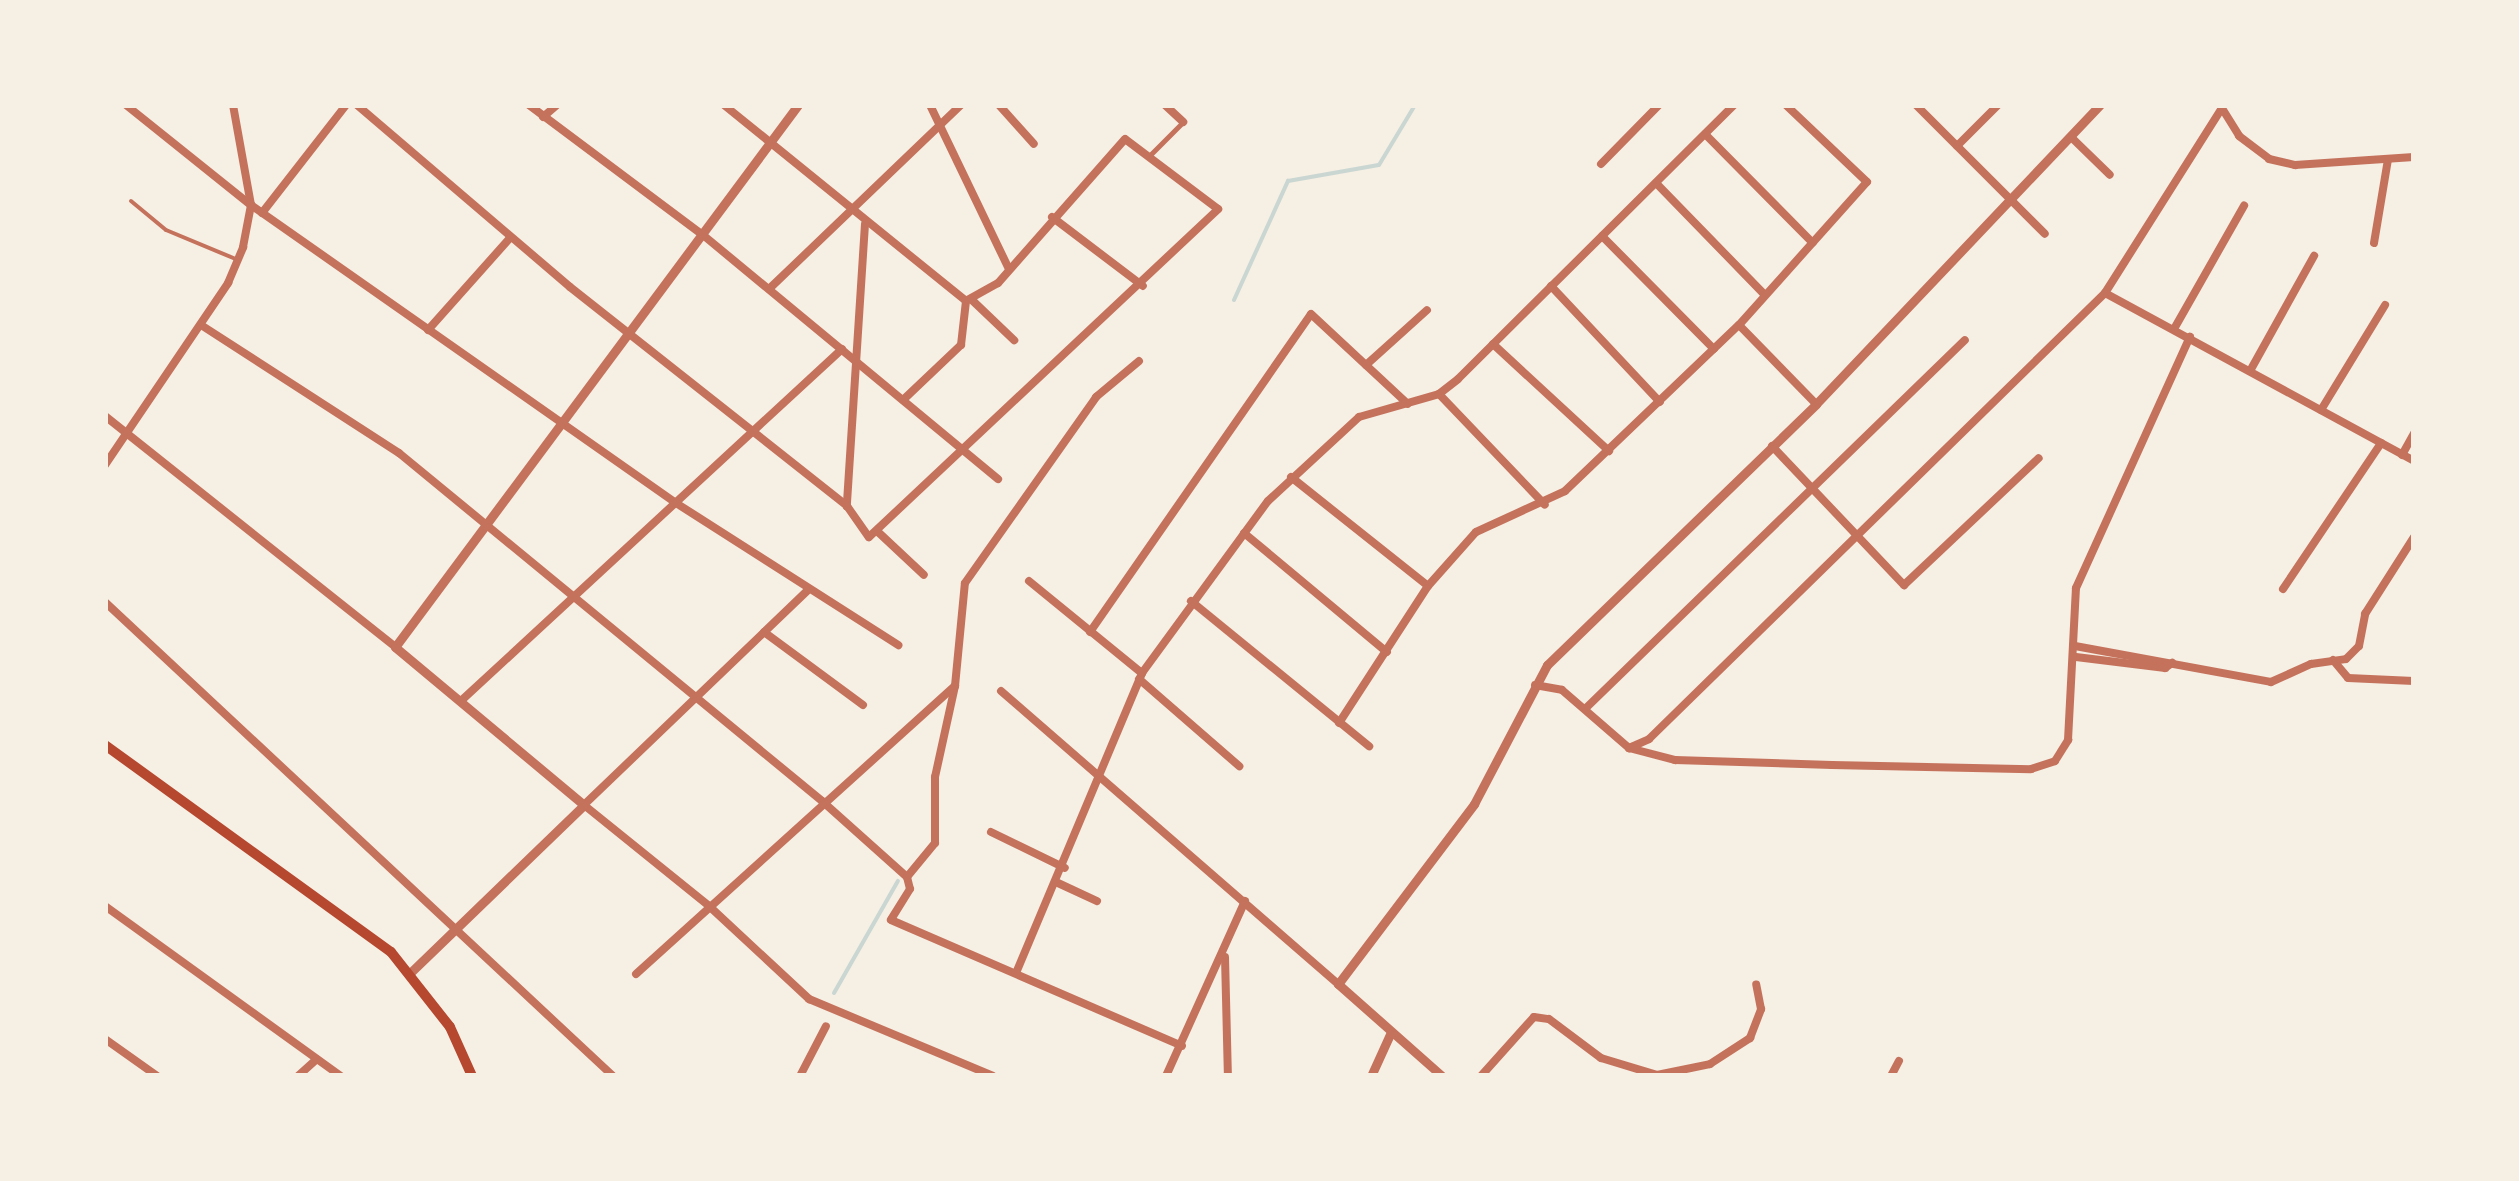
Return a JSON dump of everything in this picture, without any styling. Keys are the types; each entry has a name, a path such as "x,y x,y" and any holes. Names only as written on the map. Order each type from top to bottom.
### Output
{"main road":[{"path":"105,745 411,972 450,1027 472,1076"}],"street":[{"path":"126,105 262,213 428,330 807,592 898,645"},
{"path":"105,465 201,325 238,260 252,205 233,105"},
{"path":"262,213 346,105"},
{"path":"357,105 510,238 847,506 873,534 924,576"},
{"path":"529,105 704,235 998,479"},
{"path":"544,117 557,105"},
{"path":"724,105 865,224 970,301 1014,340"},
{"path":"395,647 489,528 798,105"},
{"path":"930,105 942,123 1008,269"},
{"path":"768,288 961,105"},
{"path":"999,105 1034,144"},
{"path":"1148,157 1184,122 1165,105"},
{"path":"1601,164 1659,105"},
{"path":"1016,972 1065,868 1141,676 1244,532 1291,477 1359,416 1439,394 1734,105"},
{"path":"1339,723 1428,586 1476,532 1545,505 1609,452 1738,325 1867,182 1786,105"},
{"path":"1916,105 2044,234"},
{"path":"1957,146 1998,105"},
{"path":"1338,984 1474,804 1535,685 1594,616 1816,404 2100,105"},
{"path":"1629,748 1649,739 2105,294 2221,107 2238,136 2269,159 2294,165 2414,158"},
{"path":"1705,134 1813,242"},
{"path":"2070,136 2110,174"},
{"path":"873,534 1143,286 1218,210 1125,139 1008,269 970,301 960,345 903,400"},
{"path":"2374,243 2388,159"},
{"path":"1656,182 1764,294"},
{"path":"2174,330 2244,206"},
{"path":"1052,217 1143,286"},
{"path":"847,506 853,358 865,224"},
{"path":"1602,236 1714,350"},
{"path":"428,330 510,238"},
{"path":"2250,371 2314,256"},
{"path":"1552,286 1660,402"},
{"path":"2105,294 2414,462"},
{"path":"2322,410 2385,305"},
{"path":"1366,365 1427,310"},
{"path":"1090,632 1310,314 1408,404"},
{"path":"201,325 320,396 574,596 822,801 907,878 910,890 891,920 1182,1046"},
{"path":"1738,325 1816,404"},
{"path":"1535,685 1562,690 1629,748 1675,760 2031,769 2054,760 2068,740 2076,657 2076,588 2190,337"},
{"path":"1586,708 1966,340"},
{"path":"1493,344 1609,452"},
{"path":"463,699 842,349"},
{"path":"907,878 934,842 935,776 956,686 965,583 1096,396 1139,362"},
{"path":"1439,394 1545,505"},
{"path":"105,416 463,699 584,805 710,906 809,1000 968,1072 992,1076"},
{"path":"2402,454 2414,433"},
{"path":"2283,590 2380,443"},
{"path":"1772,446 1904,585 2039,458"},
{"path":"1291,477 1428,586"},
{"path":"1244,532 1387,652"},
{"path":"2074,646 2271,682 2355,654 2365,614 2414,537"},
{"path":"1029,581 1239,766"},
{"path":"411,972 807,592"},
{"path":"1191,601 1368,746"},
{"path":"105,602 614,1076"},
{"path":"764,632 862,705"},
{"path":"2076,657 2165,668 2172,663"},
{"path":"2333,660 2348,678 2414,681"},
{"path":"636,974 822,801 956,686"},
{"path":"1001,691 1103,774 1442,1076"},
{"path":"991,832 1065,868"},
{"path":"1058,884 1097,900"},
{"path":"1166,1076 1225,953 1245,901"},
{"path":"105,906 341,1076"},
{"path":"1225,953 1228,1074 1240,1076"},
{"path":"1481,1076 1534,1017 1549,1019 1601,1058 1656,1076 1710,1064 1750,1038 1760,1008 1756,984"},
{"path":"800,1076 826,1026"},
{"path":"1372,1076 1391,1032"},
{"path":"105,1039 157,1076"},
{"path":"298,1076 317,1059"},
{"path":"1890,1076 1899,1060"}],"lane":[{"path":"131,201 166,230 238,260"}],"waterway":[{"path":"1234,300 1288,181 1379,165 1415,105"},
{"path":"834,993 898,881"}]}
